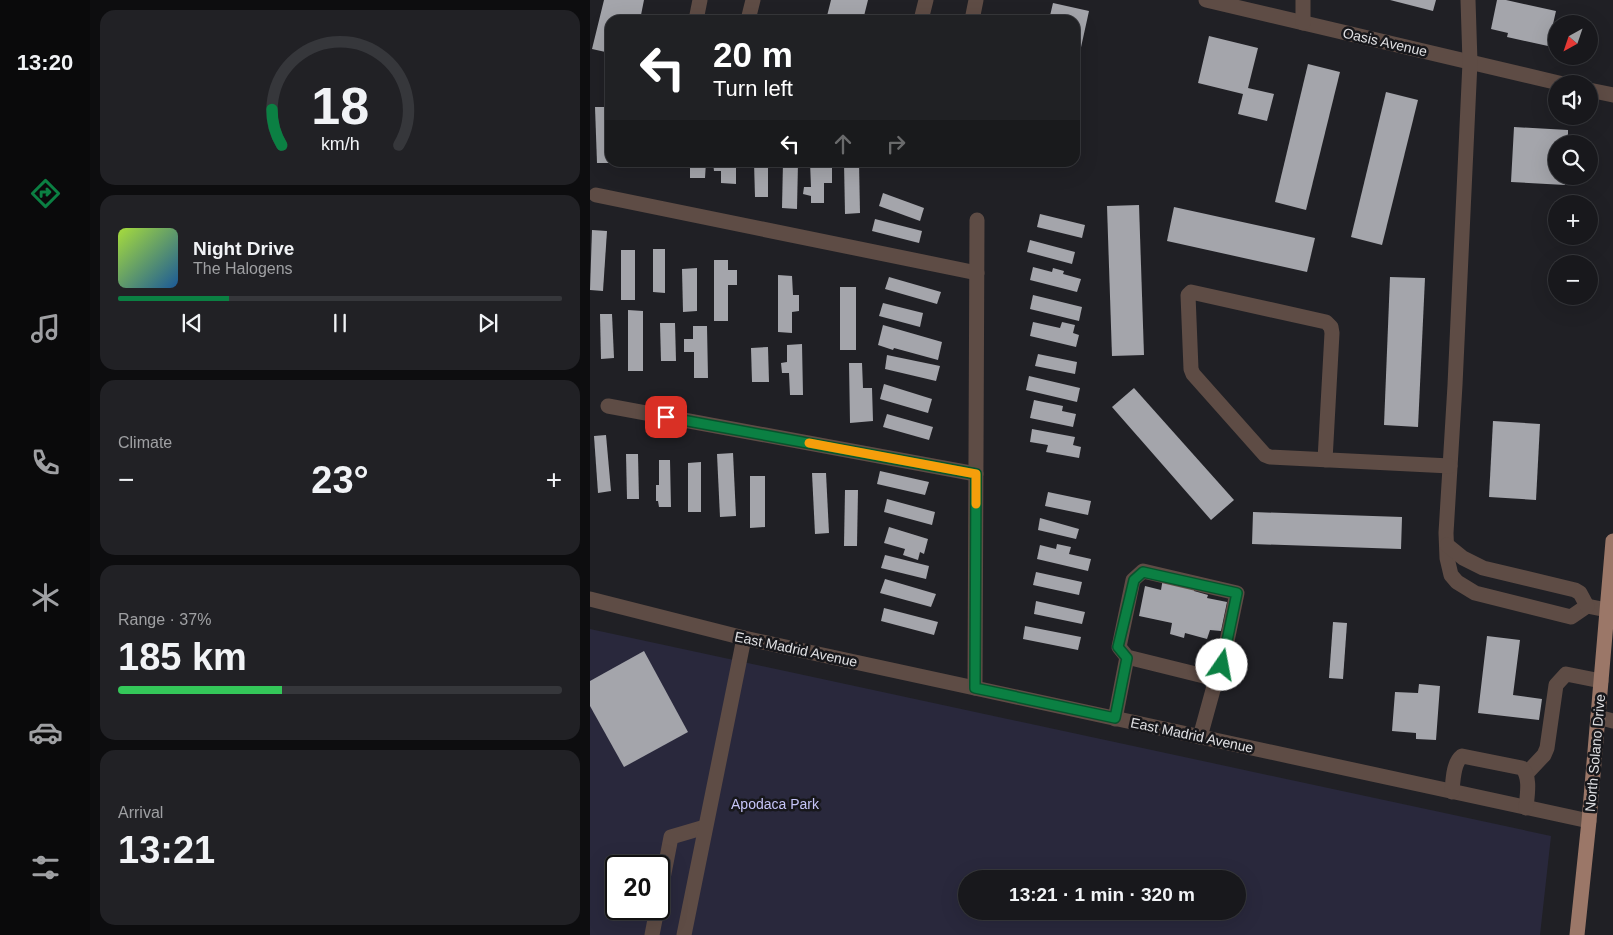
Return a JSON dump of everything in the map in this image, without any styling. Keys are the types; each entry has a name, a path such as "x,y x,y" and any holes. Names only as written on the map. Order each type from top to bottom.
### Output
{"main road":[{"name":"North Solano Drive","path":"1577,935 1589,822 1613,541"}],"street":[{"path":"697,15 700,0"},
{"path":"749,15 752,0"},
{"path":"922,15 926,0"},
{"path":"973,15 976,0"},
{"name":"Oasis Avenue","path":"1206,0 1548,80"},
{"path":"1303,0 1303,23"},
{"path":"1468,0 1470,62 1456,375 1446,545 1447,558 1451,574 1458,582 1475,593 1571,617 1587,606 1607,610"},
{"path":"1598,92 1613,95"},
{"path":"596,195 977,273"},
{"path":"975,688 977,220"},
{"path":"1325,460 1331,327 1326,322 1191,292 1188,295 1193,374 1265,454 1270,457 1325,460 1450,466"},
{"path":"608,406 976,474"},
{"path":"1446,545 1463,558 1483,568 1575,590 1580,593 1587,606"},
{"path":"1200,737 1219,672 1233,658 1241,627 1233,614 1237,593 1143,572 1134,580 1118,647 1127,658 1219,672"},
{"name":"East Madrid Avenue","path":"590,599 744,638 1589,822"},
{"path":"684,935 744,638"},
{"path":"1115,718 1127,658"},
{"path":"1526,808 1527,773 1544,755 1550,742 1556,685 1566,674 1601,681"},
{"path":"1598,717 1613,722"},
{"path":"1452,792 1456,764 1462,756 1522,768 1527,773"},
{"path":"667,855 671,836 705,827"},
{"path":"652,935 655,920"}],"green space":[{"name":"Apodaca Park","path":"590,629 1551,836 1540,935 590,935"}],"building":[{"path":"604,0 644,0 641,15 605,15 605,52 592,49"},
{"path":"831,0 868,0 864,15 827,15"},
{"path":"1390,0 1436,0 1433,11"},
{"path":"1497,0 1506,0 1556,11 1555,15 1548,15 1548,46 1507,37 1508,33 1491,29"},
{"path":"1053,3 1089,11 1080,52 1080,15 1050,15"},
{"path":"1209,36 1258,48 1248,88 1274,94 1267,121 1238,114 1243,94 1198,83"},
{"path":"1308,64 1340,72 1306,210 1275,202"},
{"path":"1386,92 1418,100 1382,245 1351,237"},
{"path":"595,107 605,107 605,163 597,163"},
{"path":"1514,127 1568,130 1568,135 1548,135 1548,184 1511,182"},
{"path":"690,167 706,167 705,178 690,178"},
{"path":"714,167 736,167 736,184 721,183 721,171 714,171"},
{"path":"754,167 768,167 768,197 755,197"},
{"path":"783,167 798,167 797,209 782,208"},
{"path":"810,167 832,167 832,183 824,183 824,203 811,203 811,196 803,194 804,187 811,187"},
{"path":"844,167 859,167 860,213 845,214"},
{"path":"883,193 924,208 920,221 879,206"},
{"path":"1139,205 1144,355 1112,356 1107,206"},
{"path":"1174,207 1315,238 1307,272 1167,241"},
{"path":"1040,214 1085,225 1082,238 1037,227"},
{"path":"875,219 922,231 919,243 872,231"},
{"path":"592,230 607,231 603,291 590,290"},
{"path":"1030,240 1075,252 1072,264 1027,252"},
{"path":"653,249 665,249 665,293 653,292"},
{"path":"621,250 635,250 635,300 621,300"},
{"path":"714,260 728,260 728,270 737,270 737,285 728,285 728,321 714,321"},
{"path":"1033,267 1052,272 1053,268 1064,271 1063,274 1081,279 1077,292 1030,280"},
{"path":"697,268 697,311 683,312 682,269"},
{"path":"778,275 792,276 793,295 799,295 799,311 792,312 792,333 778,332"},
{"path":"889,277 941,292 937,304 885,289"},
{"path":"1390,277 1425,278 1418,427 1384,425"},
{"path":"840,287 856,287 856,350 840,350"},
{"path":"1033,295 1082,307 1079,321 1030,309"},
{"path":"883,303 923,313 920,327 879,316"},
{"path":"628,310 643,311 643,371 628,371"},
{"path":"600,314 612,314 614,358 601,359"},
{"path":"1033,322 1060,328 1062,322 1075,325 1073,333 1079,335 1076,347 1030,336"},
{"path":"660,323 675,323 676,361 661,361"},
{"path":"883,325 942,342 938,360 878,345"},
{"path":"693,326 707,326 708,378 694,378 694,352 684,352 684,339 693,339"},
{"path":"802,344 803,395 790,395 789,373 782,373 781,363 787,362 787,345"},
{"path":"768,347 769,382 752,382 751,348"},
{"path":"1038,354 1077,362 1075,374 1035,366"},
{"path":"887,355 940,366 936,381 885,369"},
{"path":"849,363 862,363 863,388 872,388 873,421 850,423"},
{"path":"1029,376 1080,388 1077,402 1026,390"},
{"path":"884,384 932,399 928,413 880,399"},
{"path":"1134,388 1234,500 1211,520 1112,407"},
{"path":"1034,400 1063,406 1062,411 1076,414 1073,427 1030,418"},
{"path":"887,414 933,427 929,440 883,427"},
{"path":"1493,421 1540,424 1536,500 1489,497"},
{"path":"1032,429 1075,437 1073,445 1081,447 1079,458 1046,452 1048,445 1030,442"},
{"path":"606,435 611,491 598,493 594,436"},
{"path":"733,453 736,516 720,517 717,454"},
{"path":"626,454 638,454 639,499 627,499"},
{"path":"659,460 670,460 671,507 659,507 658,501 656,501 656,485 659,485"},
{"path":"701,462 701,512 688,512 688,463"},
{"path":"880,471 929,482 925,495 877,484"},
{"path":"812,473 826,473 829,533 815,534"},
{"path":"750,476 765,476 765,527 750,528"},
{"path":"845,490 858,490 857,546 844,546"},
{"path":"1048,492 1091,501 1088,515 1045,506"},
{"path":"887,499 935,512 932,525 884,512"},
{"path":"1253,512 1402,517 1401,549 1252,544"},
{"path":"1040,518 1079,529 1076,539 1038,530"},
{"path":"889,527 928,539 924,554 920,552 918,560 903,555 905,549 884,543"},
{"path":"1057,544 1071,547 1069,554 1091,559 1088,571 1037,559 1040,545 1056,549"},
{"path":"885,555 929,566 926,579 881,568"},
{"path":"1036,572 1082,582 1079,595 1033,585"},
{"path":"1163,578 1195,586 1194,591 1208,595 1207,598 1227,602 1221,631 1210,630 1207,639 1185,633 1184,638 1170,634 1172,623 1139,616 1145,586 1161,590"},
{"path":"885,579 936,594 931,607 880,593"},
{"path":"1036,601 1085,612 1082,624 1034,614"},
{"path":"884,608 938,622 934,635 881,621"},
{"path":"1333,622 1347,623 1343,679 1329,678"},
{"path":"1025,626 1081,637 1078,650 1023,639"},
{"path":"1487,636 1520,640 1513,695 1542,699 1539,720 1478,713"},
{"path":"644,651 688,732 624,767 590,706 590,681"},
{"path":"1419,684 1440,686 1436,740 1416,739 1416,733 1392,731 1395,692 1418,693"}],"slow traffic":[{"path":"809,443 976,474 976,504"}],"route":[{"path":"666,417 976,474 975,688 1115,718 1127,658 1118,647 1134,580 1143,572 1237,593 1222,665"}]}
